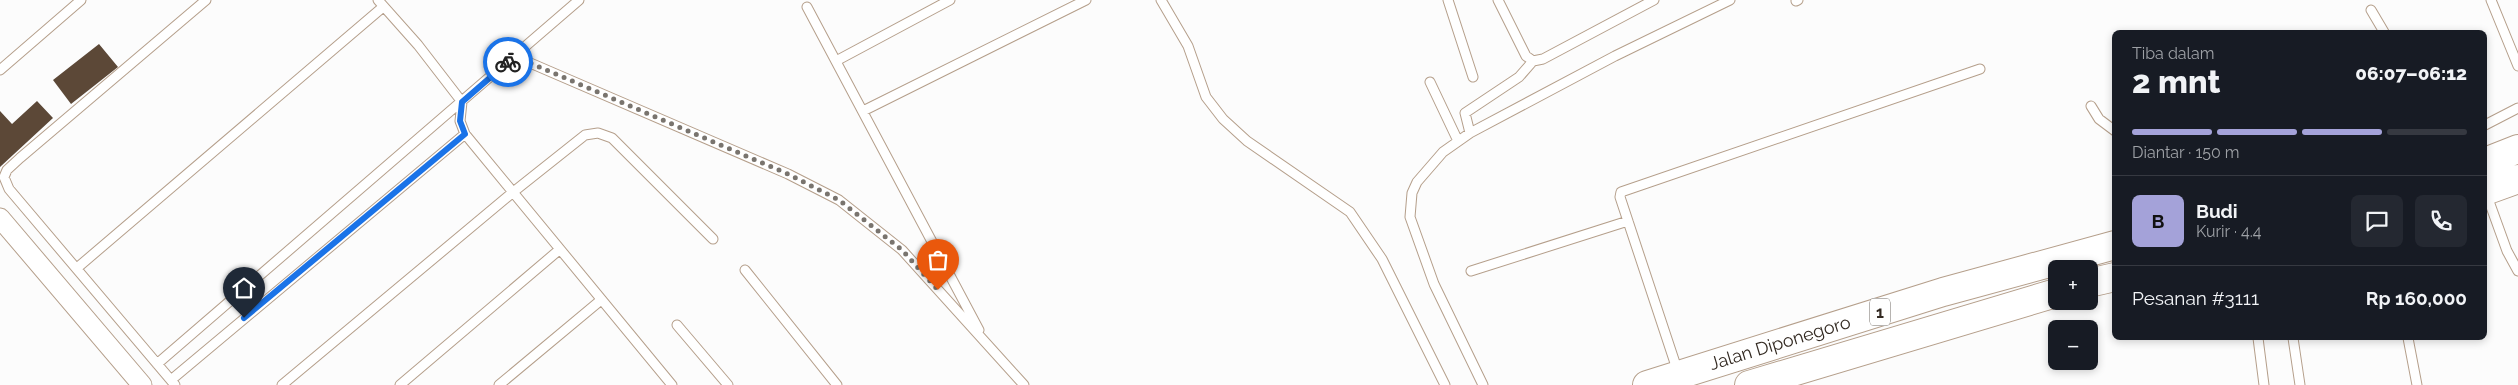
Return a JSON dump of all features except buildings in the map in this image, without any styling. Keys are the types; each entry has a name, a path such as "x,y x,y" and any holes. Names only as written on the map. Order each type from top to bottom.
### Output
{"highway":[{"path":"2487,161 2518,149"},
{"path":"2487,190 2518,179"},
{"name":"Jalan Diponegoro","path":"1647,385 1911,302 2112,246"},
{"path":"2098,282 2112,278"},
{"name":"Jalan Diponegoro","path":"1748,385 2048,295"}],"street":[{"path":"0,218 142,385"}],"lane":[{"path":"0,70 81,0"},
{"path":"206,0 7,170 4,177 9,189 173,382 465,134"},
{"path":"157,364 578,0"},
{"path":"836,61 950,0"},
{"path":"863,112 1086,0"},
{"path":"1161,0 1188,46 1206,98 1223,119 1247,141 1350,212 1382,259 1445,385"},
{"path":"1448,0 1473,76"},
{"path":"1498,0 1526,56 1533,61"},
{"path":"1470,133 1465,113 1519,77 1533,61 1543,59 1654,0"},
{"path":"1483,385 1434,284 1410,217 1412,193 1417,182 1443,152 1470,133 1607,60 1730,0"},
{"path":"2494,1 2518,66"},
{"path":"77,268 380,3 418,45 462,102 460,121 465,134 672,385"},
{"path":"807,7 986,344"},
{"path":"2371,10 2383,30"},
{"path":"514,56 788,174 839,200 902,250 1024,385"},
{"path":"1679,375 1620,194 1625,189 1980,69"},
{"path":"1430,82 1458,141"},
{"path":"2091,106 2099,119 2112,129"},
{"path":"2487,124 2518,108"},
{"path":"282,385 512,193 585,135 598,133 612,138 713,239"},
{"path":"2487,196 2507,251 2518,271"},
{"path":"1471,271 1628,221"},
{"path":"400,385 559,250"},
{"path":"745,270 837,385"},
{"path":"499,385 601,300"},
{"path":"677,325 728,385"},
{"path":"2258,340 2264,385"},
{"path":"2293,340 2300,385"},
{"path":"2408,340 2417,385"}],"way so far":[{"path":"508,62 514,56 788,174 839,200 902,250 938,290"}],"route":[{"path":"244,318 465,134 460,121 462,102 508,62"}]}
